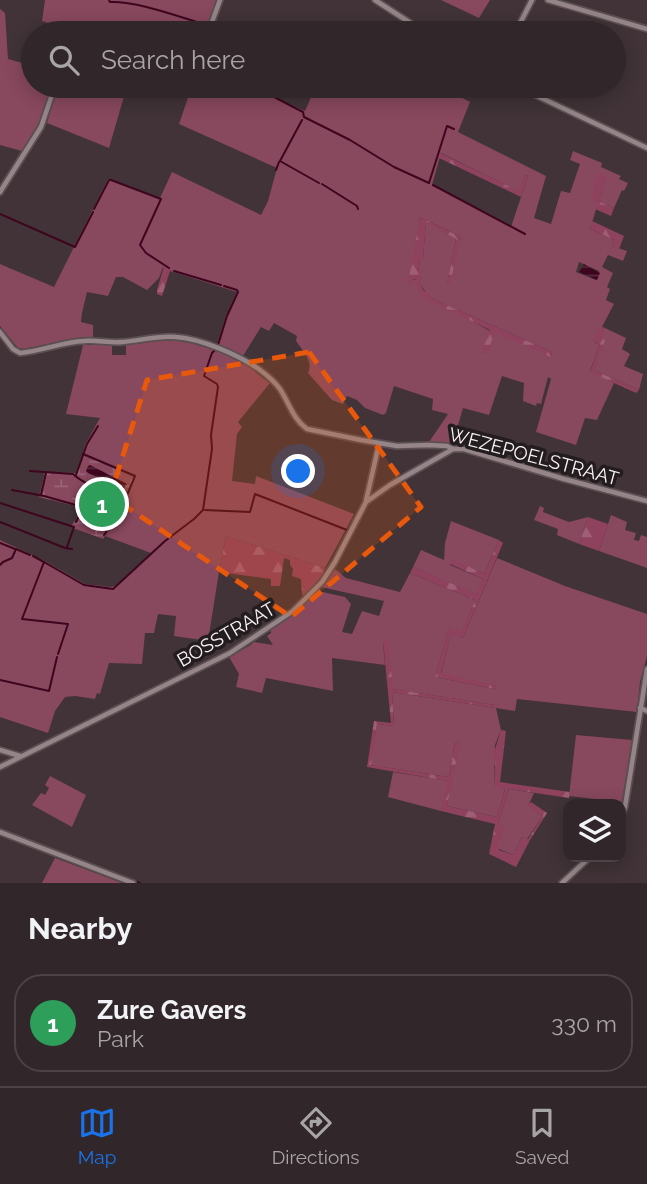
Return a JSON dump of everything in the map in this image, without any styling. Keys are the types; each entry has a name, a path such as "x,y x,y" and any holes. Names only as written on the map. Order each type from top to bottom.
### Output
{"street":[{"path":"212,21 220,0"},
{"path":"375,0 407,21"},
{"path":"521,21 532,0"},
{"path":"548,0 620,21"},
{"path":"626,23 647,29"},
{"path":"0,192 41,127 51,98"},
{"path":"541,98 647,148"},
{"name":"WEZEPOELSTRAAT","path":"0,332 13,349 20,353 85,341 126,342 176,337 188,339 229,352 262,372 279,388 295,417 307,429 379,444 444,445 453,449 464,449 564,479 647,499"},
{"path":"366,502 379,444"},
{"name":"BOSSTRAAT","path":"0,767 230,653 293,611 322,582 366,502 453,449"},
{"path":"626,800 647,669"},
{"path":"640,708 647,710"},
{"path":"1,750 21,756"},
{"path":"1,750 11,762"},
{"path":"0,832 133,883"},
{"path":"562,883 585,862"}],"highlighted area":[{"path":"309,352 421,507 291,617 110,496 147,380"}],"green space":[{"path":"45,0 217,0 209,21 42,21"},
{"path":"441,0 490,0 479,18"},
{"path":"0,9 5,13 8,59 21,63 21,98 49,98 43,119 22,151 0,145"},
{"path":"54,98 124,98 109,148 47,123"},
{"path":"188,98 276,98 305,111 311,98 462,98 470,102 458,132 546,176 534,218 551,224 561,191 570,193 580,164 570,160 573,151 602,163 601,167 621,176 619,179 628,183 614,208 599,201 606,177 590,229 614,240 612,246 627,251 623,261 608,255 602,267 613,273 607,287 610,289 606,300 614,304 594,342 600,345 590,371 614,383 597,420 585,418 576,445 536,432 551,379 548,377 541,404 537,403 536,406 523,401 524,383 502,376 489,415 463,408 453,443 429,442 448,414 432,410 433,399 394,386 383,415 365,408 357,400 347,396 343,404 332,400 308,373 308,360 296,341 297,336 274,323 269,331 261,327 243,356 217,345 237,292 170,271 168,268 163,267 159,278 147,290 123,277 116,277 108,296 87,292 81,322 93,325 93,338 24,349 18,348 0,326 0,264 54,287 108,179 160,198 172,172 261,215 268,201 277,168 179,124","holes":["441,153 520,192 525,175 528,176 511,227 432,185","420,217 461,237 447,284 456,239 426,222 423,258 420,258 418,272 420,284 429,297 552,352 551,356 495,331 487,353 482,352 490,331 421,293 417,280 409,279","579,262 599,271 596,280 576,272"]},
{"path":"440,153 519,191 525,175 528,176 521,197 439,158"},
{"path":"599,174 606,177 599,201 614,208 611,216 595,209 597,202 593,200 594,182"},
{"path":"420,217 461,237 450,284 447,283 456,239 426,223 423,258 420,259 418,272 421,272 420,284 424,291 430,294 429,297 552,352 551,357 495,332 487,354 481,352 490,330 420,296 417,280 413,279 412,285 408,283"},
{"path":"592,221 624,236 619,249 612,246 614,240 590,229"},
{"path":"164,266 170,271 162,296 157,294 157,290"},
{"path":"600,326 605,328 601,338 605,340 594,370 639,390 636,393 590,372 600,345 593,341"},
{"path":"605,328 626,338 622,349 630,354 624,366 643,374 639,390 594,370 604,340 600,338"},
{"path":"157,339 180,341 216,351 248,366 270,383 238,422 242,427 237,434 232,481 255,484 256,476 354,514 325,568 226,536 208,641 174,636 176,616 158,614 154,633 145,633 142,664 109,663 100,694 97,693 95,699 65,697 55,711 48,733 0,717 0,540 85,584 110,587 122,581 151,553 105,536 117,520 103,536 71,526 85,507 136,475 83,453 100,418 66,414 83,345 112,345 112,355 126,355 126,344"},
{"path":"83,453 136,475 126,501 128,503 103,539 73,528 80,507 39,497 45,472 76,473"},
{"path":"540,506 544,508 543,512 569,522 588,517 579,544 557,535 558,529 534,520"},
{"path":"611,515 627,522 625,530 636,533 634,540 639,541 641,535 647,537 647,568 599,551"},
{"path":"588,517 608,524 599,551 579,544"},
{"path":"451,521 499,540 484,574 453,560 450,565 483,579 477,595 413,567 421,550 444,560"},
{"path":"226,536 325,568 323,574 304,597 301,579 292,576 290,560 284,558 280,586 271,586 271,579 219,572"},
{"path":"499,540 503,543 463,638 451,635 441,673 497,686 495,689 435,677 449,628 462,632 475,600 410,573 413,567 476,594 483,579 450,564 453,559 484,574"},
{"path":"497,558 565,586 647,614 647,656 640,682 637,712 517,699 515,711 496,708 501,730 495,745 494,786 505,789 497,817 447,806 459,743 455,742 449,777 370,765 377,724 394,726 392,692 495,708 495,705 392,689 383,642 385,665 332,658 333,691 266,678 262,693 236,687 239,674 229,657 254,642 273,645 267,636 271,633 270,629 297,612 318,591 345,597 351,604 342,632 352,634 362,611 379,616 384,601 321,587 335,569 346,578 400,592 410,573 475,600 462,633 449,629 435,677 495,689 496,686 441,674 451,634 463,638"},
{"path":"388,640 393,689 495,705 495,708 392,692 394,726 377,724 371,765 449,777 455,742 460,743 447,806 497,817 505,789 494,787 493,756 501,730 506,731 500,782 570,792 569,798 509,789 498,824 505,827 499,840 499,850 513,855 522,837 528,839 543,816 527,806 531,802 547,813 516,867 489,854 495,824 441,811 448,781 367,767 374,721 391,723 383,641"},
{"path":"576,735 632,740 622,799 569,796"},
{"path":"393,772 449,781 441,811 388,797"},
{"path":"50,776 86,795 72,827 32,805 41,793 45,795 49,788 45,785"},
{"path":"509,789 534,793 528,806 543,816 527,839 522,837 513,855 499,849 504,827 498,824"},
{"path":"55,858 122,883 42,883"}],"shaded area":[{"path":"584,264 600,273 597,280 579,272"},
{"path":"90,465 127,484 123,489 88,473 86,471"}],"waterway":[{"path":"109,0 146,7 193,21"},
{"path":"276,98 303,112 304,117 350,140 394,167 429,183 447,126 454,129"},
{"path":"302,120 280,161 319,183"},
{"path":"276,170 279,162"},
{"path":"94,209 109,180 161,199 140,245 146,253 169,268"},
{"path":"322,184 358,209"},
{"path":"433,185 525,234"},
{"path":"0,214 75,247 93,212"},
{"path":"174,271 221,285"},
{"path":"218,345 238,292 224,286"},
{"path":"58,654 68,624 22,619 44,562 84,585 113,589 203,510 218,387 204,376 215,350"},
{"path":"76,475 87,444 98,426"},
{"path":"30,471 73,474 125,500 135,476 83,454"},
{"path":"41,495 46,473"},
{"path":"76,522 83,507 98,488"},
{"path":"12,490 83,507"},
{"path":"205,510 250,512 255,494 347,530"},
{"path":"104,535 126,504 125,501"},
{"path":"0,503 74,527 67,547"},
{"path":"0,522 72,549"},
{"path":"0,543 15,549"},
{"path":"0,565 12,558 16,549 30,555"},
{"path":"33,556 44,562"},
{"path":"0,680 49,691 57,657"},
{"path":"125,878 140,883"}],"place":[{"name":"Zure Gavers","path":"102,504"}]}
